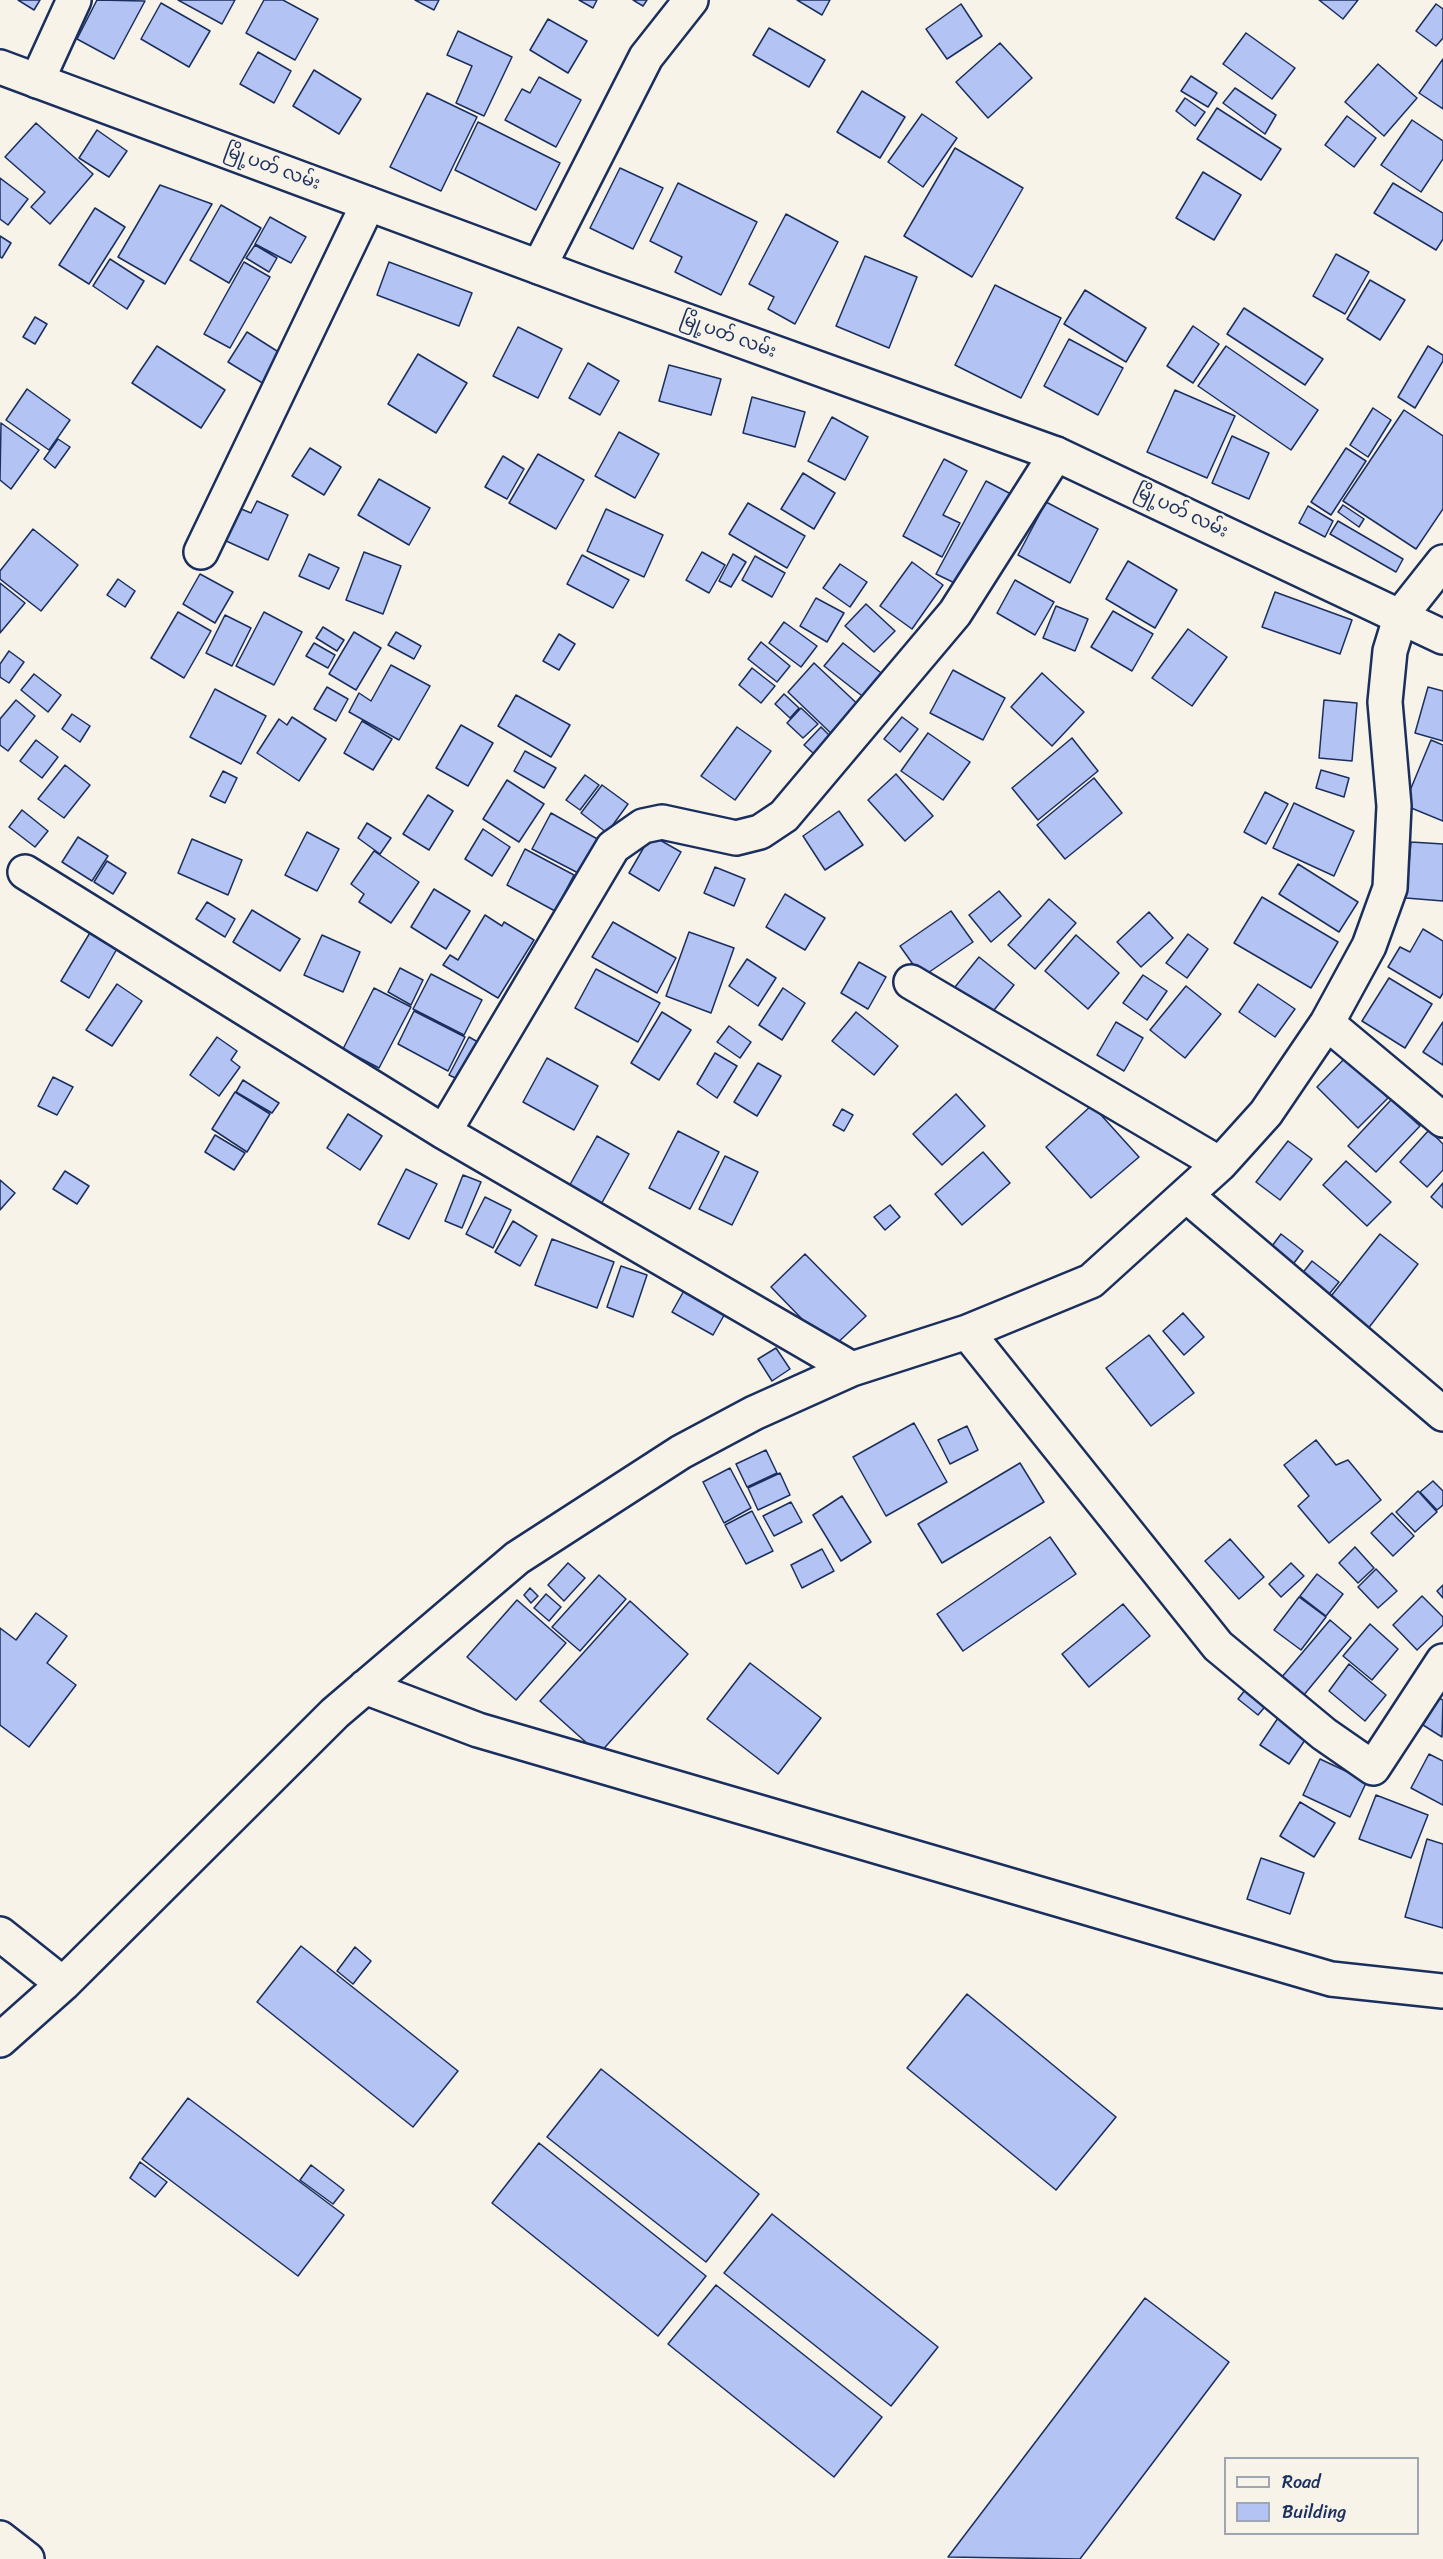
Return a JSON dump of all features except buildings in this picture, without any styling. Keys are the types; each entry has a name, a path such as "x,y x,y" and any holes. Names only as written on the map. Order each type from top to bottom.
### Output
{"street":[{"path":"37,81 74,0"},
{"path":"539,267 646,57 691,0"},
{"name":"မြို့ပတ် လမ်း","path":"0,67 539,267 1056,454 1401,615 1443,637"},
{"path":"201,552 368,204"},
{"path":"444,1132 613,847 643,826 662,822 736,838 760,832 784,816 955,612 1056,454"},
{"path":"0,2040 63,1984 326,1722 527,1551 681,1452 754,1413 852,1369 967,1332 1091,1281 1220,1164 1266,1113 1327,1023 1369,946 1390,888 1394,806 1385,702 1390,651 1401,615 1443,562"},
{"path":"25,872 444,1132 852,1369"},
{"path":"911,982 1220,1164"},
{"path":"1327,1023 1443,1120"},
{"path":"1186,1196 1443,1414"},
{"path":"967,1332 1218,1646 1324,1734 1373,1768 1443,1661"},
{"path":"365,1687 478,1730 1331,1979 1443,1991"},
{"path":"0,1934 63,1984"},
{"path":"0,2538 27,2559"}]}
